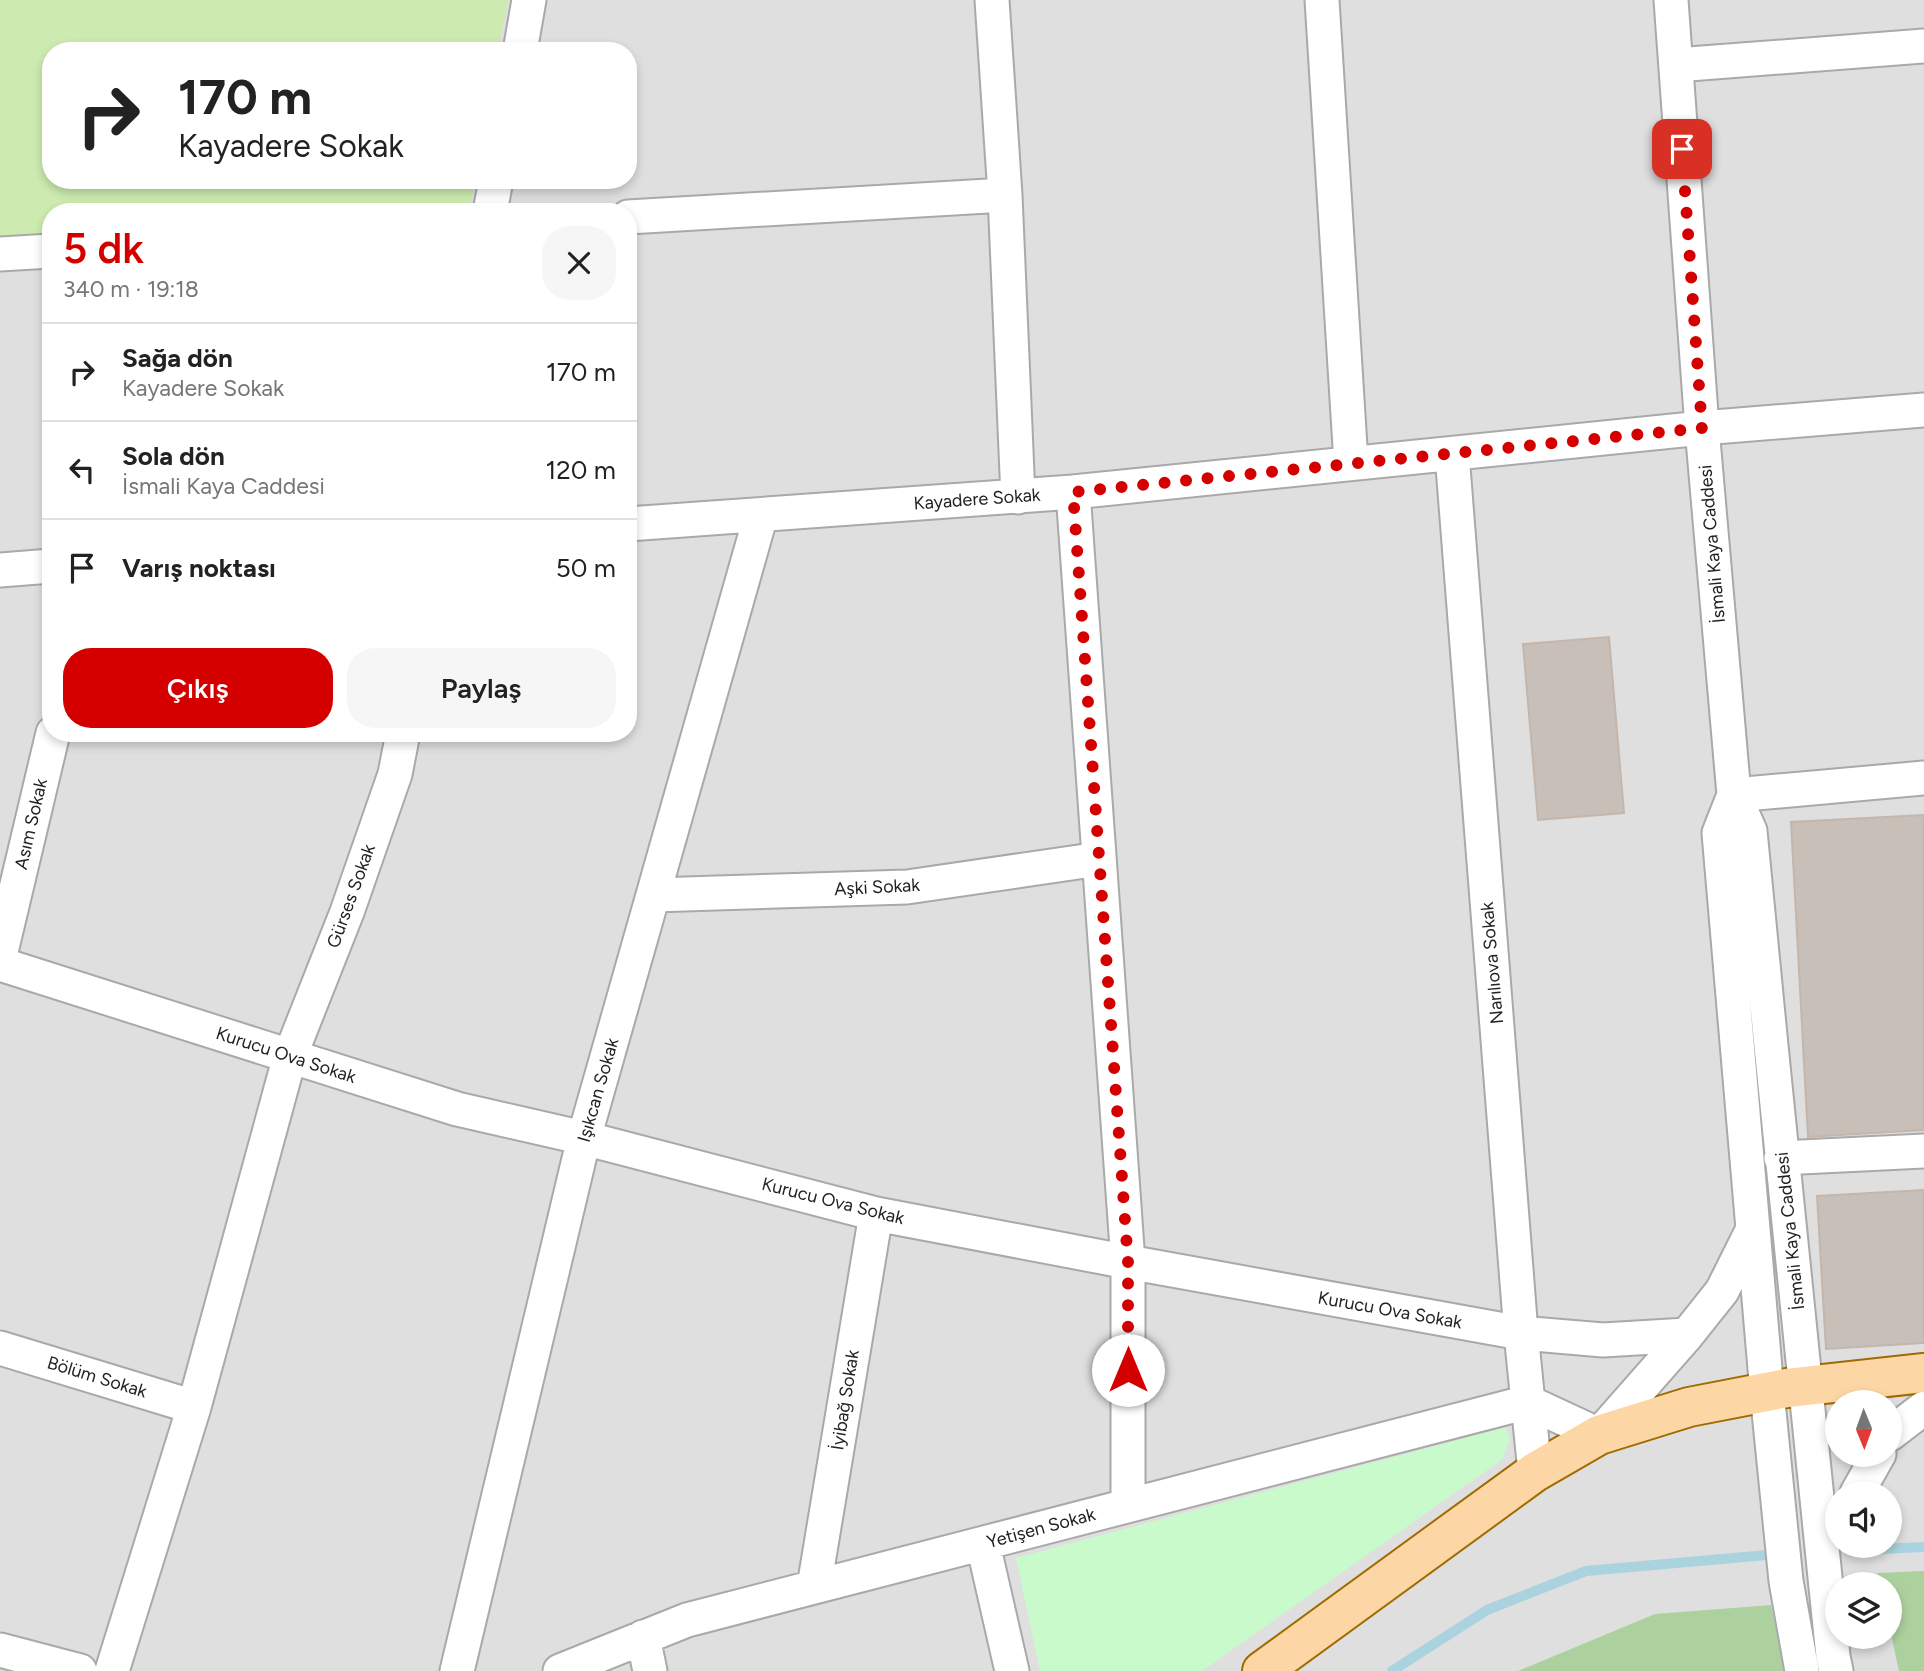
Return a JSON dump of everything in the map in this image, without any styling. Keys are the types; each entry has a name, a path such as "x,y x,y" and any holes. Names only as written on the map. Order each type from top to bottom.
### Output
{"main road":[{"path":"1262,1671 1535,1472 1599,1435 1689,1407 1787,1388 1924,1373"}],"street":[{"path":"522,42 529,0"},
{"path":"992,0 1005,195 1018,497"},
{"path":"1322,0 1352,463"},
{"name":"İsmali Kaya Caddesi","path":"1671,0 1702,428 1734,795 1750,831 1782,1158 1787,1388 1786,1581 1802,1671"},
{"path":"1676,65 1924,47"},
{"path":"637,216 1005,195"},
{"path":"0,254 42,252"},
{"name":"Kayadere Sokak","path":"637,523 1018,497 1702,428 1924,410"},
{"name":"Narılıova Sokak","path":"1452,454 1521,1334 1535,1472"},
{"path":"1073,492 1128,1262 1128,1505"},
{"name":"Işıkcan Sokak","path":"457,1671 584,1138 761,515"},
{"path":"0,570 42,567"},
{"name":"Asım Sokak","path":"0,956 51,742"},
{"name":"Gürses Sokak","path":"112,1671 194,1407 290,1056 347,912 391,787 400,742"},
{"path":"1734,795 1924,778"},
{"name":"İsmali Kaya Caddesi","path":"1734,795 1719,833 1753,1229 1825,1578"},
{"name":"Aşki Sokak","path":"653,895 907,887 1099,859"},
{"name":"Kurucu Ova Sokak","path":"0,964 457,1109 584,1138 876,1214 1521,1334 1603,1340 1687,1335"},
{"path":"1782,1158 1924,1151"},
{"name":"İyibağ Sokak","path":"814,1587 876,1214"},
{"path":"1528,1402 1599,1435 1722,1291 1753,1229"},
{"name":"Bölüm Sokak","path":"0,1348 194,1407"},
{"name":"Yetişen Sokak","path":"560,1671 687,1620 1528,1402"},
{"path":"1902,1425 1924,1408"},
{"path":"982,1544 1012,1671"},
{"path":"643,1637 650,1671"},
{"name":"İsmali Kaya Caddesi","path":"1832,1649 1836,1671"},
{"path":"0,1650 80,1671"}],"shaded area":[{"path":"0,0 1924,0 1924,1671 0,1671"}],"green space":[{"path":"0,0 508,0 500,42 42,42 42,189 474,189 471,203 42,203 42,234 0,236"},
{"path":"1506,1427 1510,1438 1503,1459 1202,1671 1040,1671 1016,1558"},
{"path":"1924,1571 1924,1671 1899,1671 1894,1649 1902,1649 1900,1572"},
{"path":"1771,1605 1785,1671 1518,1671 1655,1614"}],"building":[{"path":"1609,637 1624,813 1538,820 1523,644"},
{"path":"1924,815 1924,1130 1808,1137 1791,822"},
{"path":"1924,1190 1924,1343 1826,1349 1817,1196"}],"waterway":[{"path":"1902,1548 1924,1547"},
{"path":"1392,1671 1487,1610 1586,1571 1767,1555"}],"route":[{"path":"1128,1370 1128,1262 1073,492 1702,428 1682,149"}]}
